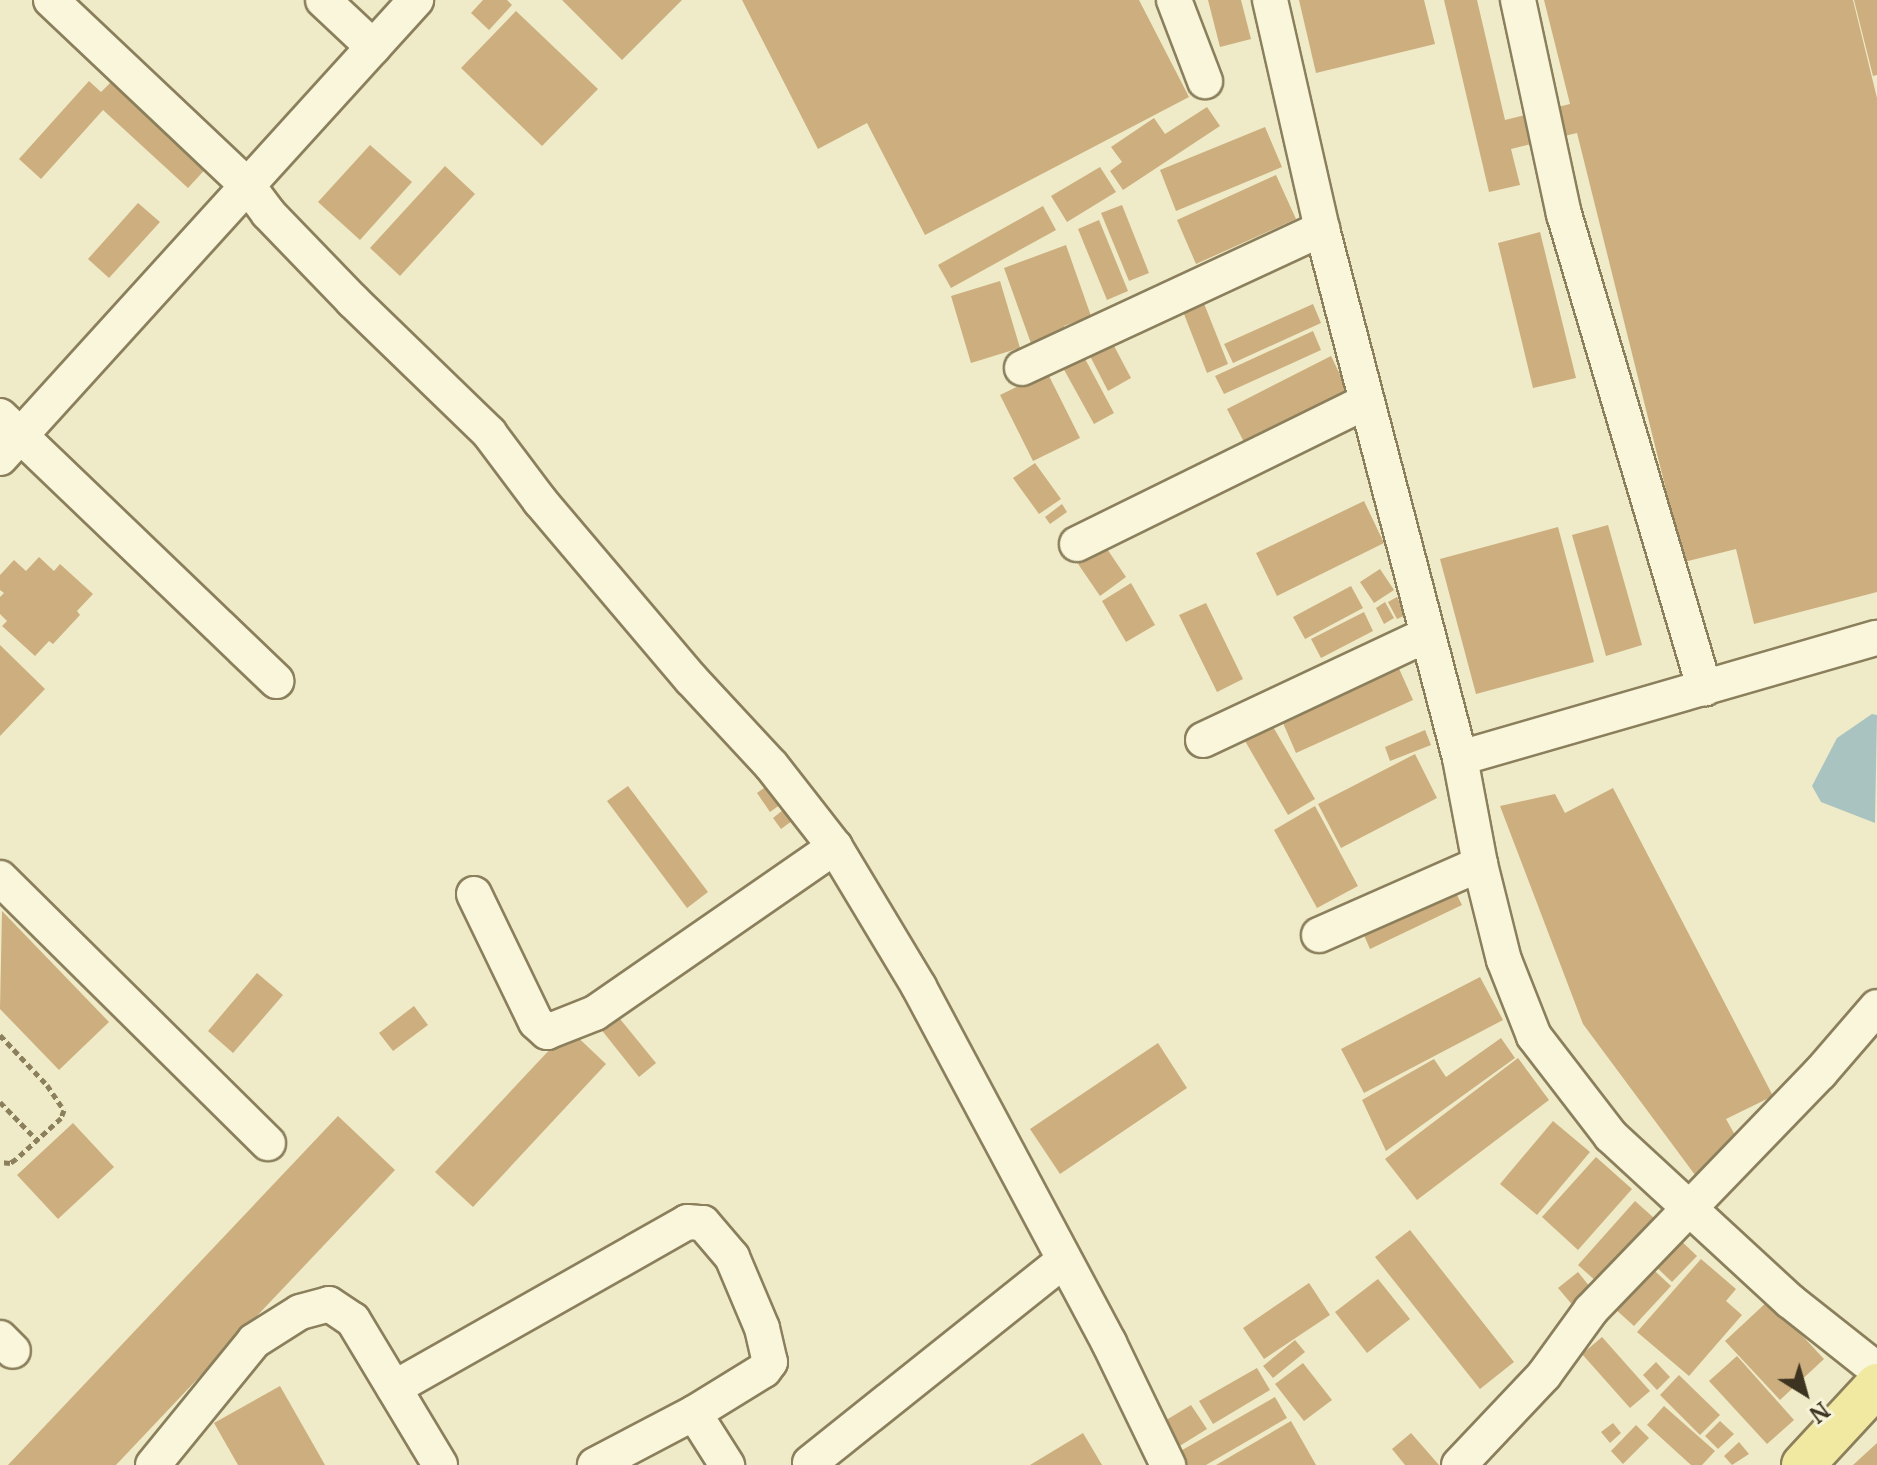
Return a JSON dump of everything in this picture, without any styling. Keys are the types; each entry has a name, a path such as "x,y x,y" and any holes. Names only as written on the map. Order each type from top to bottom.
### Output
{"main road":[{"path":"1803,1465 1873,1394"}],"street":[{"path":"51,0 248,186 268,213 353,301 489,433 559,523 691,679 771,765 835,847 919,987 1109,1343 1168,1465"},
{"path":"323,0 373,47"},
{"path":"276,681 7,437 248,186 416,0"},
{"path":"1174,0 1205,81"},
{"path":"1270,0 1322,229 1460,758 1480,864 1504,960 1534,1036 1611,1136 1790,1301 1873,1394"},
{"path":"1518,0 1564,214 1705,689"},
{"path":"1022,368 1322,229"},
{"path":"1077,544 1366,402"},
{"path":"1203,740 1426,635"},
{"path":"1460,758 1877,638"},
{"path":"474,894 536,1022 547,1032 595,1013 835,847"},
{"path":"1319,935 1480,864"},
{"path":"0,878 268,1143"},
{"path":"1459,1465 1544,1375 1591,1310 1820,1073 1877,1007"},
{"path":"394,1388 687,1222 703,1223 732,1257 762,1328 770,1362 764,1370 694,1413 595,1465"},
{"path":"810,1463 1064,1260"},
{"path":"164,1461 254,1341 300,1312 329,1304 353,1320 440,1465"},
{"path":"694,1413 727,1465"}],"path":[{"path":"0,1035 62,1104 61,1118 10,1163 0,1162"},
{"path":"0,1102 37,1140"}],"water":[{"path":"1872,714 1877,715 1875,823 1821,802 1812,786 1837,738"}],"building":[{"path":"483,0 507,0 512,5 489,30 471,13"},
{"path":"562,0 682,0 622,60"},
{"path":"742,0 1139,0 1189,97 925,235 867,123 818,149"},
{"path":"1208,0 1241,0 1251,39 1220,47"},
{"path":"1299,0 1424,0 1435,44 1316,73"},
{"path":"1444,0 1477,0 1505,120 1570,104 1544,0 1853,0 1877,98 1877,592 1754,624 1736,549 1684,562 1577,133 1511,149 1520,185 1489,192"},
{"path":"1854,0 1877,0 1877,75 1873,76"},
{"path":"516,11 598,89 542,146 461,68"},
{"path":"116,77 211,163 188,188 103,110 41,179 19,159 89,81 101,92"},
{"path":"1207,107 1220,126 1123,190 1110,171 1122,162 1111,147 1154,118 1165,134"},
{"path":"1265,127 1282,167 1176,211 1160,170"},
{"path":"370,145 412,182 360,240 318,202"},
{"path":"445,166 475,194 400,276 370,248"},
{"path":"1100,167 1116,192 1067,222 1051,196"},
{"path":"1276,175 1296,219 1196,264 1177,220"},
{"path":"138,203 160,222 109,278 88,259"},
{"path":"1122,205 1149,273 1129,281 1101,213"},
{"path":"1043,206 1056,230 951,288 938,265"},
{"path":"1099,220 1128,291 1107,300 1078,229"},
{"path":"1540,232 1576,378 1533,388 1498,243"},
{"path":"1066,245 1091,316 1064,326 1068,337 1033,349 1004,268"},
{"path":"1000,281 1020,348 971,363 951,296"},
{"path":"1203,301 1228,364 1207,373 1182,309"},
{"path":"1313,304 1321,323 1233,363 1224,344"},
{"path":"1313,331 1321,350 1224,394 1215,376"},
{"path":"1113,344 1131,378 1108,391 1090,356"},
{"path":"1083,355 1114,413 1094,424 1062,366"},
{"path":"1331,356 1348,391 1245,444 1227,409"},
{"path":"1047,372 1080,438 1033,461 1000,395"},
{"path":"1035,463 1061,499 1039,514 1013,478"},
{"path":"1364,501 1384,543 1277,596 1256,553"},
{"path":"1062,504 1067,512 1050,524 1045,517"},
{"path":"1608,525 1642,645 1606,656 1572,535"},
{"path":"1558,527 1594,662 1476,694 1440,559"},
{"path":"1101,540 1126,577 1100,596 1074,558"},
{"path":"39,557 54,571 60,564 93,594 77,611 80,615 53,644 49,641 35,656 2,626 7,621 0,614 0,597 4,593 0,590 0,575 14,560 26,571"},
{"path":"1380,569 1394,590 1374,603 1360,582"},
{"path":"1131,583 1155,625 1126,642 1102,601"},
{"path":"1351,586 1363,608 1305,639 1293,617"},
{"path":"1397,597 1406,615 1397,619 1388,602"},
{"path":"1385,602 1394,618 1384,624 1376,608"},
{"path":"1206,603 1243,679 1217,692 1179,615"},
{"path":"1364,612 1373,631 1321,658 1311,639"},
{"path":"0,645 45,689 0,736"},
{"path":"1397,664 1413,700 1296,753 1280,716"},
{"path":"1272,725 1315,799 1288,815 1245,741"},
{"path":"1425,730 1431,745 1390,761 1385,747"},
{"path":"1415,754 1437,798 1341,848 1318,804"},
{"path":"771,783 784,802 770,812 757,793"},
{"path":"628,786 708,892 687,908 607,801"},
{"path":"1613,788 1773,1096 1726,1119 1735,1135 1701,1183 1583,1024 1500,806 1555,794 1565,813"},
{"path":"788,806 796,818 781,829 773,818"},
{"path":"1315,806 1358,886 1317,908 1274,830"},
{"path":"1451,883 1462,905 1370,949 1360,926"},
{"path":"2,911 109,1022 59,1070 0,1009"},
{"path":"257,973 283,995 233,1053 208,1031"},
{"path":"1480,977 1503,1020 1364,1093 1341,1049"},
{"path":"414,1006 428,1025 393,1051 379,1033"},
{"path":"616,1014 656,1063 639,1077 600,1028"},
{"path":"569,1029 606,1064 473,1207 435,1172"},
{"path":"1501,1038 1515,1058 1386,1151 1362,1100 1434,1059 1446,1077"},
{"path":"1158,1043 1187,1088 1060,1174 1030,1129"},
{"path":"1518,1058 1549,1100 1417,1200 1385,1159"},
{"path":"338,1116 395,1170 116,1465 8,1465"},
{"path":"1553,1121 1590,1152 1537,1215 1500,1184"},
{"path":"73,1123 114,1167 58,1219 17,1175"},
{"path":"1596,1157 1632,1189 1578,1250 1542,1217"},
{"path":"1635,1201 1663,1226 1606,1290 1578,1265"},
{"path":"1410,1230 1514,1362 1480,1389 1375,1257"},
{"path":"1675,1235 1697,1256 1672,1282 1650,1261"},
{"path":"1642,1259 1671,1286 1634,1326 1604,1299"},
{"path":"1701,1259 1736,1289 1726,1301 1742,1315 1689,1376 1637,1332"},
{"path":"1578,1272 1594,1292 1575,1308 1558,1288"},
{"path":"1378,1279 1410,1319 1367,1353 1335,1312"},
{"path":"1309,1283 1330,1315 1264,1359 1243,1328"},
{"path":"1769,1300 1824,1359 1780,1400 1725,1341"},
{"path":"1602,1337 1650,1391 1630,1408 1582,1354"},
{"path":"1295,1340 1305,1352 1273,1378 1263,1366"},
{"path":"1737,1356 1794,1420 1767,1444 1709,1381"},
{"path":"1656,1362 1670,1377 1657,1390 1643,1375"},
{"path":"1303,1363 1332,1400 1304,1421 1275,1384"},
{"path":"1257,1368 1270,1390 1213,1424 1199,1401"},
{"path":"1679,1375 1720,1415 1700,1435 1660,1395"},
{"path":"280,1386 325,1465 238,1465 214,1423"},
{"path":"1275,1397 1287,1418 1206,1465 1184,1465 1177,1453"},
{"path":"1191,1405 1207,1429 1178,1447 1163,1422"},
{"path":"1664,1406 1715,1451 1702,1465 1691,1465 1647,1425"},
{"path":"1291,1421 1316,1465 1216,1465"},
{"path":"1720,1421 1734,1434 1718,1449 1705,1436"},
{"path":"1613,1423 1621,1433 1610,1443 1601,1432"},
{"path":"1636,1425 1649,1438 1623,1464 1611,1451"},
{"path":"1083,1433 1102,1465 1030,1465"},
{"path":"1411,1433 1439,1465 1405,1465 1392,1449"},
{"path":"1739,1442 1749,1454 1732,1465 1724,1456"},
{"path":"1877,1443 1877,1465 1853,1465"}]}
